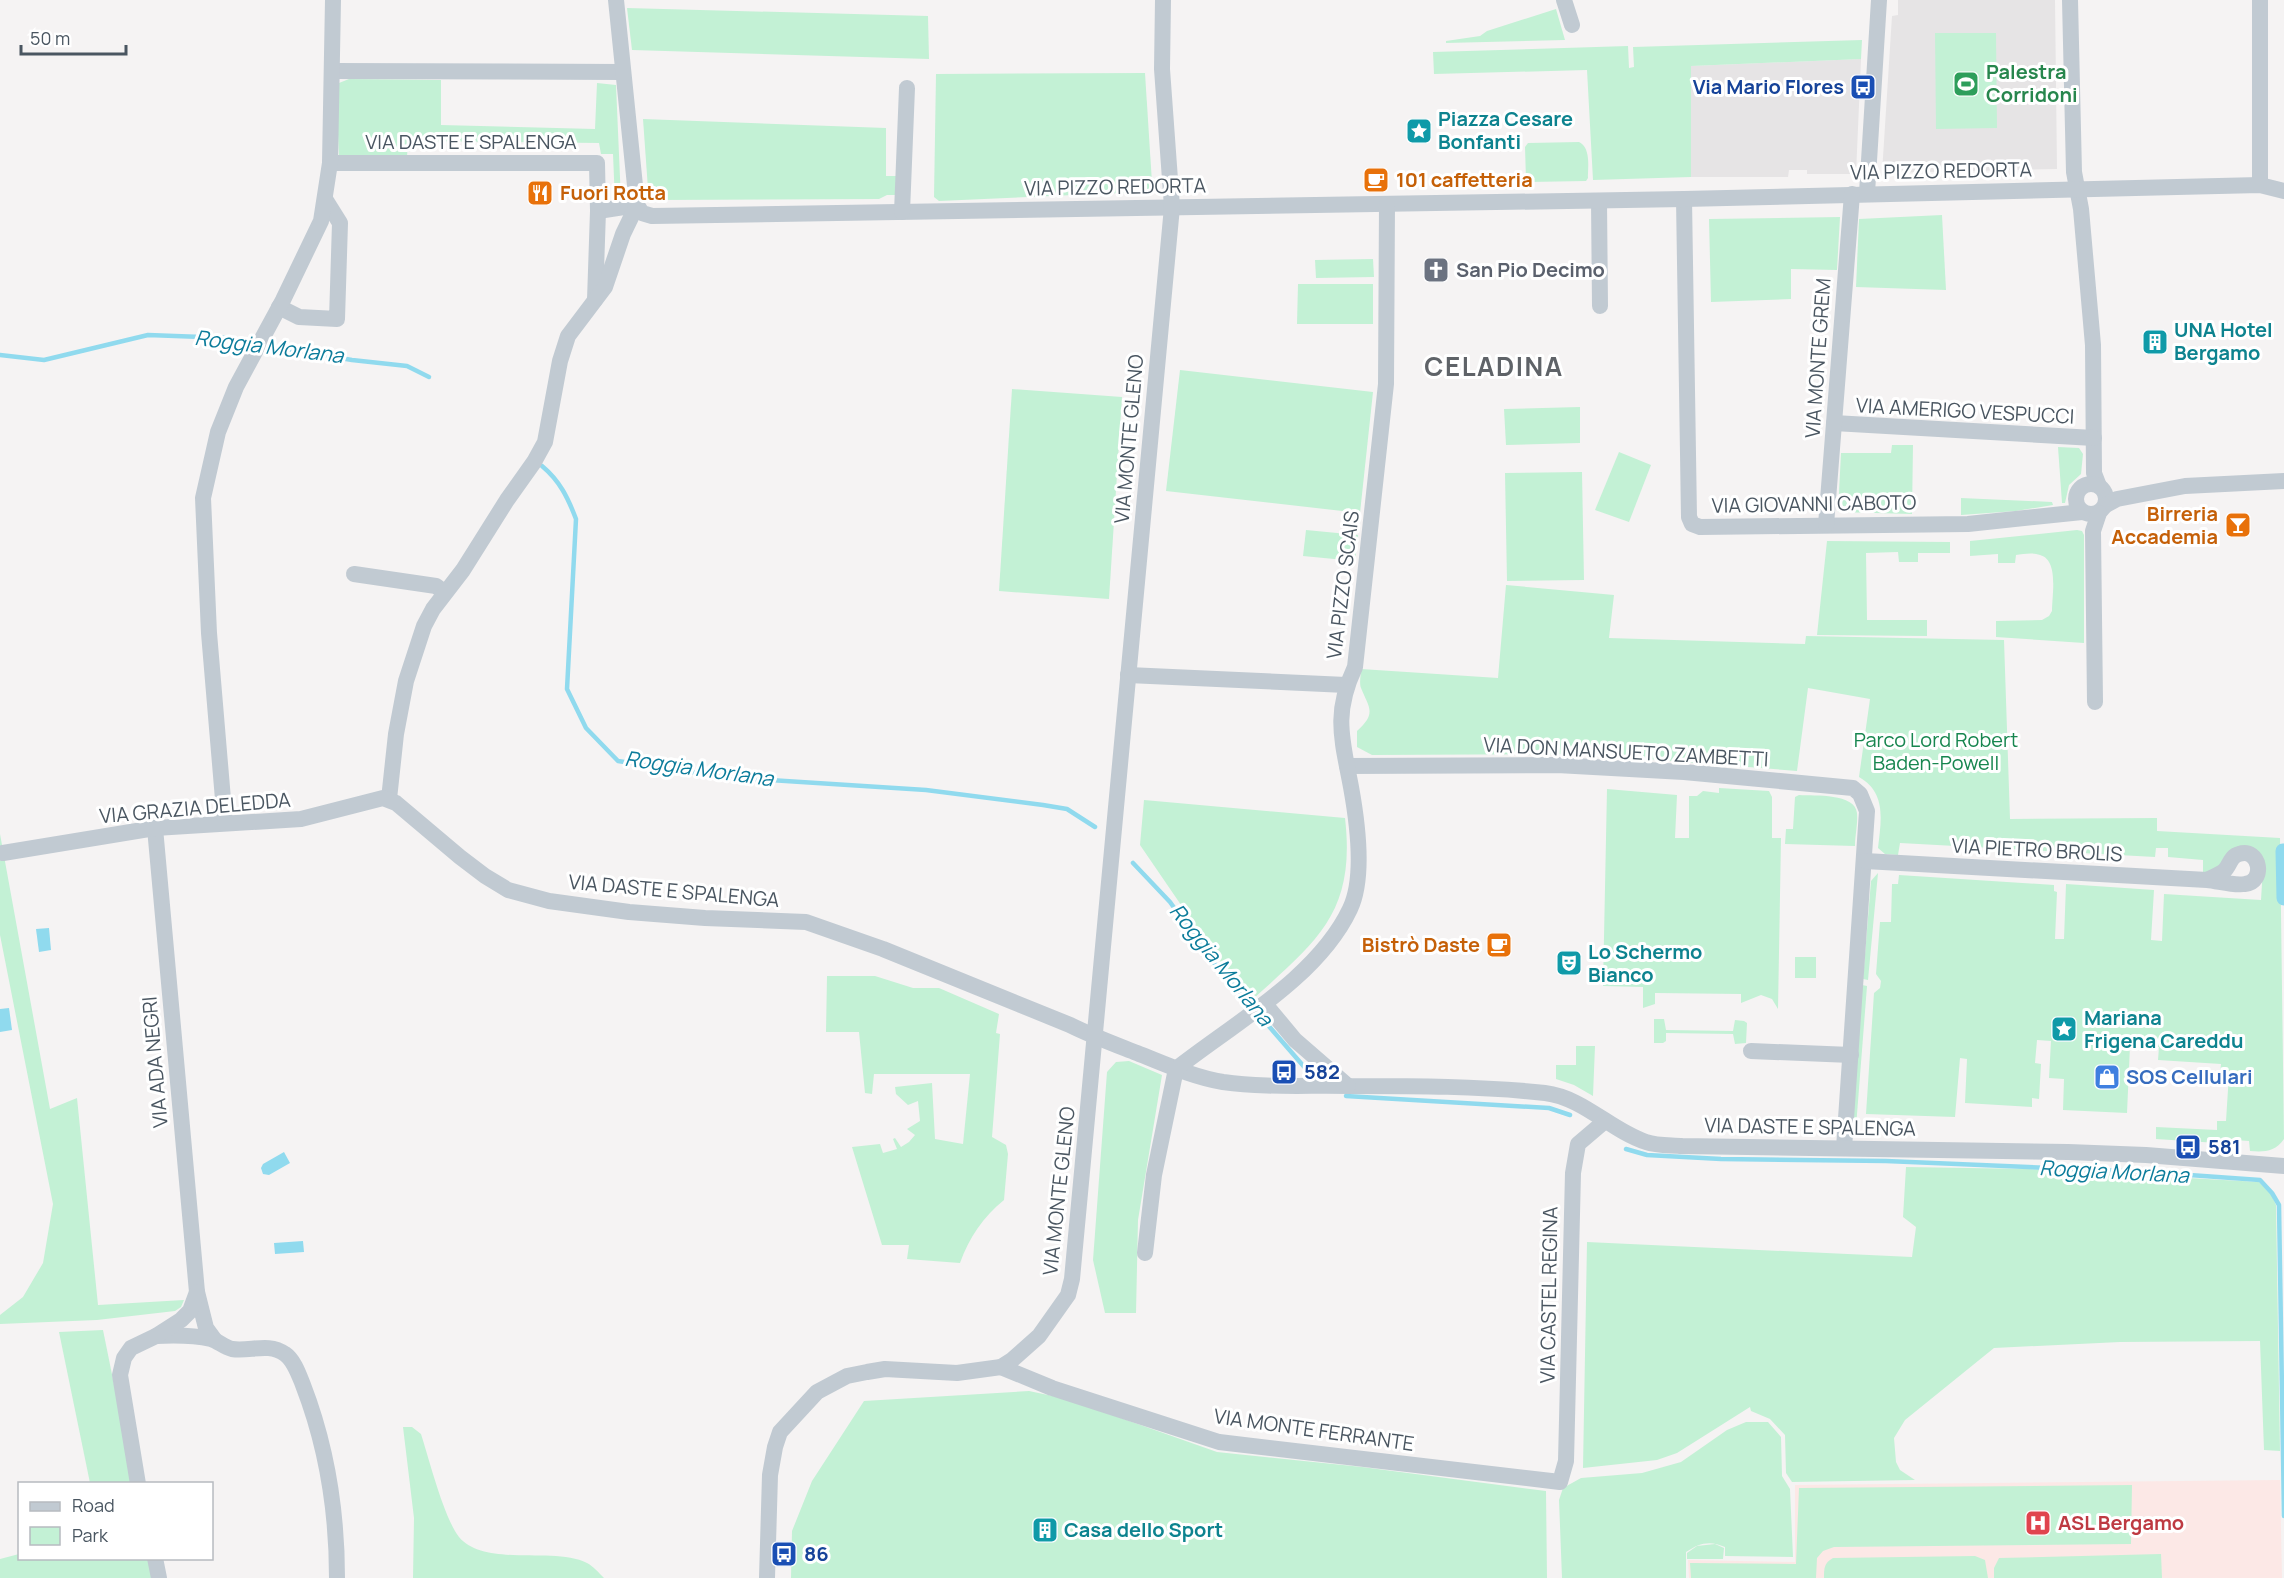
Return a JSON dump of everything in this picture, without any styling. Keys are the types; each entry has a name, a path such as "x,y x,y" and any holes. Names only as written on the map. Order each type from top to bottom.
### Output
{"street":[{"path":"225,823 209,633 203,498 218,432 236,387 279,307 321,221 330,163 333,0"},
{"path":"389,799 396,734 406,681 424,626 444,592 463,570 545,442 568,336 605,287 623,234 637,205 616,0"},
{"name":"VIA MONTE GLENO","path":"1001,1367 1039,1336 1068,1295 1072,1278 1172,207 1162,69 1163,0"},
{"path":"1564,0 1572,25"},
{"path":"1859,194 1879,0"},
{"path":"2070,0 2074,172 2081,209 2093,345 2097,498 2093,531 2095,702"},
{"path":"2260,0 2260,185"},
{"path":"332,71 623,72"},
{"path":"902,212 907,88"},
{"name":"VIA DASTE E SPALENGA","path":"330,163 597,163 598,211"},
{"name":"VIA PIZZO REDORTA","path":"637,205 642,213 652,216 1599,201 2260,185 2284,191"},
{"name":"VIA MONTE GREM","path":"1826,525 1834,423 1859,194"},
{"path":"279,307 299,317 337,319 340,223 325,199"},
{"name":"VIA GIOVANNI CABOTO","path":"1684,199 1689,518 1692,524 1700,527 1968,524 2097,498 2185,486 2284,481"},
{"path":"1599,201 1600,306"},
{"name":"VIA PIZZO SCAIS","path":"1256,1011 1311,962 1339,928 1351,908 1358,880 1355,816 1343,749 1340,709 1346,685 1355,667 1386,384 1387,204"},
{"path":"595,301 598,211 637,205"},
{"name":"VIA AMERIGO VESPUCCI","path":"1834,423 2094,438"},
{"path":"354,574 436,586 444,592"},
{"path":"1128,675 1346,685"},
{"name":"VIA DON MANSUETO ZAMBETTI","path":"1347,766 1557,765 1684,772 1853,788 1860,794 1867,811 1844,1148"},
{"name":"VIA GRAZIA DELEDDA","path":"3,853 155,828 302,819 383,798 389,799"},
{"name":"VIA DASTE E SPALENGA","path":"389,799 485,876 508,890 549,901 629,912 807,922 883,949 1070,1025 1095,1038 1189,1074 1224,1082 1545,1093 1564,1097 1592,1111 1627,1135 1648,1143 1682,1146 2068,1152 2146,1155 2284,1166"},
{"name":"VIA ADA NEGRI","path":"155,828 196,1292 206,1328 214,1340"},
{"name":"VIA PIETRO BROLIS","path":"1865,861 2207,880"},
{"path":"1145,1253 1154,1175 1176,1069 1256,1011 1295,1040 1347,1086"},
{"path":"1751,1051 1851,1055"},
{"name":"VIA CASTEL REGINA","path":"1560,1482 1566,1461 1573,1173 1578,1144 1605,1121"},
{"path":"138,1482 120,1375 124,1358 131,1347 156,1336 190,1311 196,1292"},
{"path":"156,1336 183,1335 214,1340 232,1349 267,1347 277,1349 289,1358 311,1407 331,1487 337,1539 337,1578"},
{"path":"767,1578 770,1475 774,1447 780,1432 817,1392 847,1376 885,1369 957,1373 1001,1367"},
{"name":"VIA MONTE FERRANTE","path":"1001,1367 1052,1388 1219,1442 1560,1482"},
{"path":"155,1560 159,1578"}],"shaded area":[{"path":"1898,0 2055,0 2057,169 1882,173 1892,16 1898,15"},
{"path":"1861,59 1856,174 1807,174 1807,170 1789,170 1788,177 1691,177 1691,66"},
{"name":"ASL Bergamo","path":"2280,1480 2282,1578 1689,1578 1688,1560 1795,1562 1795,1485"}],"green space":[{"path":"627,8 928,16 929,59 632,50"},
{"path":"1556,9 1565,40 1446,43 1446,41 1480,36 1487,31"},
{"name":"Palestra Corridoni","path":"1935,33 1996,33 1997,128 1936,129"},
{"path":"1862,40 1861,59 1691,66 1691,177 1593,180 1587,70 1434,74 1433,52 1628,46 1629,68 1634,67 1633,47"},
{"path":"1145,73 1152,183 1144,192 939,201 934,197 936,74"},
{"path":"349,79 441,80 441,125 595,129 597,83 616,85 621,201 615,202 613,154 601,154 599,143 408,141 407,157 339,157 336,90 339,83"},
{"path":"643,119 886,128 886,176 897,176 896,195 887,195 879,199 656,200 648,189"},
{"path":"1579,142 1587,153 1588,178 1586,181 1529,182 1526,180 1525,147 1528,143"},
{"path":"1942,215 1946,290 1856,287 1859,219"},
{"path":"1840,217 1837,270 1791,269 1791,299 1711,302 1709,219"},
{"path":"1373,259 1374,277 1316,278 1315,260"},
{"path":"1298,284 1373,284 1373,324 1297,324"},
{"path":"1180,370 1373,392 1360,513 1166,491"},
{"path":"1012,389 1122,397 1109,599 999,591"},
{"path":"1580,407 1580,443 1506,445 1504,409"},
{"path":"1892,445 1913,445 1912,514 1838,512 1841,453 1891,453"},
{"path":"2058,447 2079,448 2083,454 2081,474 2069,485 2065,503 2062,503"},
{"path":"1619,452 1651,465 1629,522 1595,510"},
{"path":"1582,472 1584,580 1507,581 1505,473"},
{"path":"1961,498 2052,502 2053,505 2016,511 1961,515"},
{"path":"1306,530 1358,535 1355,561 1303,556"},
{"path":"2082,531 2084,535 2084,643 1996,637 1996,621 2042,620 2049,616 2052,611 2052,571 2046,558 2037,554 2016,555 2015,563 1998,563 1998,554 1970,556 1970,541"},
{"path":"1827,541 1950,542 1950,553 1918,553 1918,562 1899,562 1898,552 1866,553 1867,620 1927,620 1927,636 1817,635"},
{"name":"Parco Lord Robert Baden-Powell","path":"1506,585 1614,595 1609,638 1805,644 1806,636 2004,640 2010,819 2157,818 2157,831 2280,838 2284,1139 2273,1149 2250,1151 2249,1141 2234,1140 2233,1144 2156,1139 2156,1127 2217,1130 2217,1121 2226,1121 2229,1074 2220,1073 2221,1064 2158,1060 2159,1047 2130,1046 2127,1113 2063,1110 2064,1079 2049,1078 2051,1041 2037,1040 2035,1063 2041,1064 2039,1099 2032,1098 2032,1107 1965,1103 1967,1059 1960,1058 1955,1117 1866,1114 1874,993 1880,988 1881,981 1876,974 1880,922 1891,922 1892,884 1898,884 1899,875 2054,885 2054,891 2057,892 2055,939 2064,939 2066,884 2154,890 2151,940 2162,941 2164,894 2261,900 2263,867 2259,856 2203,874 2203,860 2168,857 2168,848 2156,848 2155,857 1900,843 1898,855 1885,854 1878,848 1881,818 1878,799 1868,784 1859,777 1870,699 1808,688 1797,771 1587,754 1372,755 1357,747 1357,731 1369,715 1369,706 1360,686 1361,669 1498,678"},
{"path":"1719,788 1769,791 1772,797 1772,838 1781,838 1778,1009 1772,999 1761,995 1741,1003 1741,994 1655,993 1655,1004 1643,1008 1643,987 1603,986 1607,789 1677,795 1675,838 1689,838 1689,796 1697,796 1703,791 1719,793"},
{"path":"1799,795 1833,797 1849,802 1855,807 1857,817 1855,846 1785,844 1786,829 1793,829 1795,797"},
{"path":"1144,800 1345,818 1347,851 1338,902 1313,941 1296,960 1253,999 1218,959 1140,845"},
{"path":"0,834 50,1109 77,1098 98,1305 184,1300 181,1307 175,1311 97,1320 0,1324 0,1315 23,1297 43,1263 53,1204 0,935"},
{"path":"1878,873 1868,980 1863,979 1871,881"},
{"path":"1795,957 1816,957 1816,978 1795,978"},
{"path":"827,976 875,976 913,988 939,988 999,1014 996,1033 1000,1034 992,1137 1006,1145 1008,1154 1004,1200 978,1228 960,1263 907,1259 909,1245 882,1245 852,1147 880,1144 883,1153 897,1149 893,1139 895,1138 901,1147 909,1142 915,1135 907,1129 920,1121 918,1101 908,1105 896,1094 895,1087 932,1083 935,1139 963,1144 970,1074 874,1074 872,1094 865,1093 859,1032 826,1032"},
{"path":"1862,985 1867,986 1856,1127 1852,1126"},
{"path":"1654,1019 1664,1019 1666,1030 1733,1031 1735,1020 1744,1021 1747,1023 1746,1043 1735,1044 1733,1034 1666,1033 1666,1041 1654,1043"},
{"path":"1576,1046 1595,1046 1593,1096 1574,1085 1556,1079 1556,1065 1576,1065"},
{"path":"1129,1061 1162,1075 1138,1220 1136,1313 1105,1313 1093,1260 1107,1072 1116,1062"},
{"path":"1906,1167 2029,1169 2259,1182 2271,1194 2276,1205 2280,1451 2264,1450 2260,1341 2120,1342 1994,1348 1905,1420 1894,1438 1896,1462 1900,1470 1915,1480 1792,1482 1786,1473 1785,1435 1770,1419 1751,1411 1750,1407 1677,1453 1657,1460 1583,1468 1587,1242 1912,1257 1916,1227 1903,1217"},
{"path":"103,1330 134,1482 90,1482 59,1332"},
{"path":"1029,1391 1067,1399 1217,1452 1362,1467 1546,1491 1547,1578 791,1578 792,1531 812,1481 864,1401"},
{"path":"1746,1422 1768,1422 1781,1437 1782,1476 1790,1489 1793,1557 1725,1556 1725,1547 1705,1544 1695,1546 1686,1552 1686,1578 1562,1578 1559,1500 1563,1488 1581,1478 1642,1473 1681,1462 1727,1430"},
{"path":"403,1427 412,1427 421,1434 437,1488 459,1537 485,1552 573,1558 589,1564 604,1578 413,1578 414,1518"},
{"path":"2132,1485 2131,1544 1834,1547 1823,1551 1817,1558 1816,1578 1691,1578 1690,1563 1796,1564 1799,1488"},
{"path":"1715,1544 1724,1548 1723,1559 1687,1559 1687,1553 1697,1546"},
{"path":"18,1554 18,1560 150,1560 153,1578 0,1578 0,1559"},
{"path":"2161,1554 2162,1578 1994,1578 1994,1568 1999,1558"},
{"path":"1975,1556 1985,1560 1988,1578 1824,1578 1825,1566 1833,1558"}],"water":[{"path":"49,928 51,950 39,952 36,929"},
{"path":"9,1008 12,1030 0,1032 0,1009"},
{"path":"284,1152 290,1163 269,1175 263,1174 261,1168 263,1164"},
{"path":"303,1241 304,1252 275,1254 274,1243"}],"waterway":[{"name":"Roggia Morlana","path":"0,355 44,360 148,335 229,338 255,343"},
{"name":"Roggia Morlana","path":"263,345 352,360 407,366 429,377"},
{"name":"Roggia Morlana","path":"542,466 563,490 576,519 567,689 586,728 618,761 723,777 926,790 1043,805 1067,809 1095,827"},
{"path":"2283,851 2284,898"},
{"name":"Roggia Morlana","path":"1133,863 1170,902 1214,963 1306,1069"},
{"name":"Roggia Morlana","path":"1346,1096 1549,1108 1570,1115"},
{"name":"Roggia Morlana","path":"1626,1149 1647,1155 1721,1159 1886,1161 2147,1172 2260,1180 2279,1205 2284,1516"}],"place":[{"name":"Palestra Corridoni","path":"1966,84"},
{"name":"Via Mario Flores","path":"1863,87"},
{"name":"Piazza Cesare Bonfanti","path":"1419,131"},
{"name":"101 caffetteria","path":"1376,180"},
{"name":"Fuori Rotta","path":"540,193"},
{"name":"San Pio Decimo","path":"1436,270"},
{"name":"UNA Hotel Bergamo","path":"2155,342"},
{"name":"Birreria Accademia","path":"2238,525"},
{"name":"Bistrò Daste","path":"1499,945"},
{"name":"Lo Schermo Bianco","path":"1569,963"},
{"name":"Mariana Frigena Careddu","path":"2064,1029"},
{"name":"582","path":"1284,1072"},
{"name":"SOS Cellulari","path":"2107,1077"},
{"name":"581","path":"2188,1147"},
{"name":"ASL Bergamo","path":"2038,1523"},
{"name":"Casa dello Sport","path":"1045,1530"},
{"name":"86","path":"784,1554"}],"district":[{"name":"CELADINA","path":"1494,367"}]}
